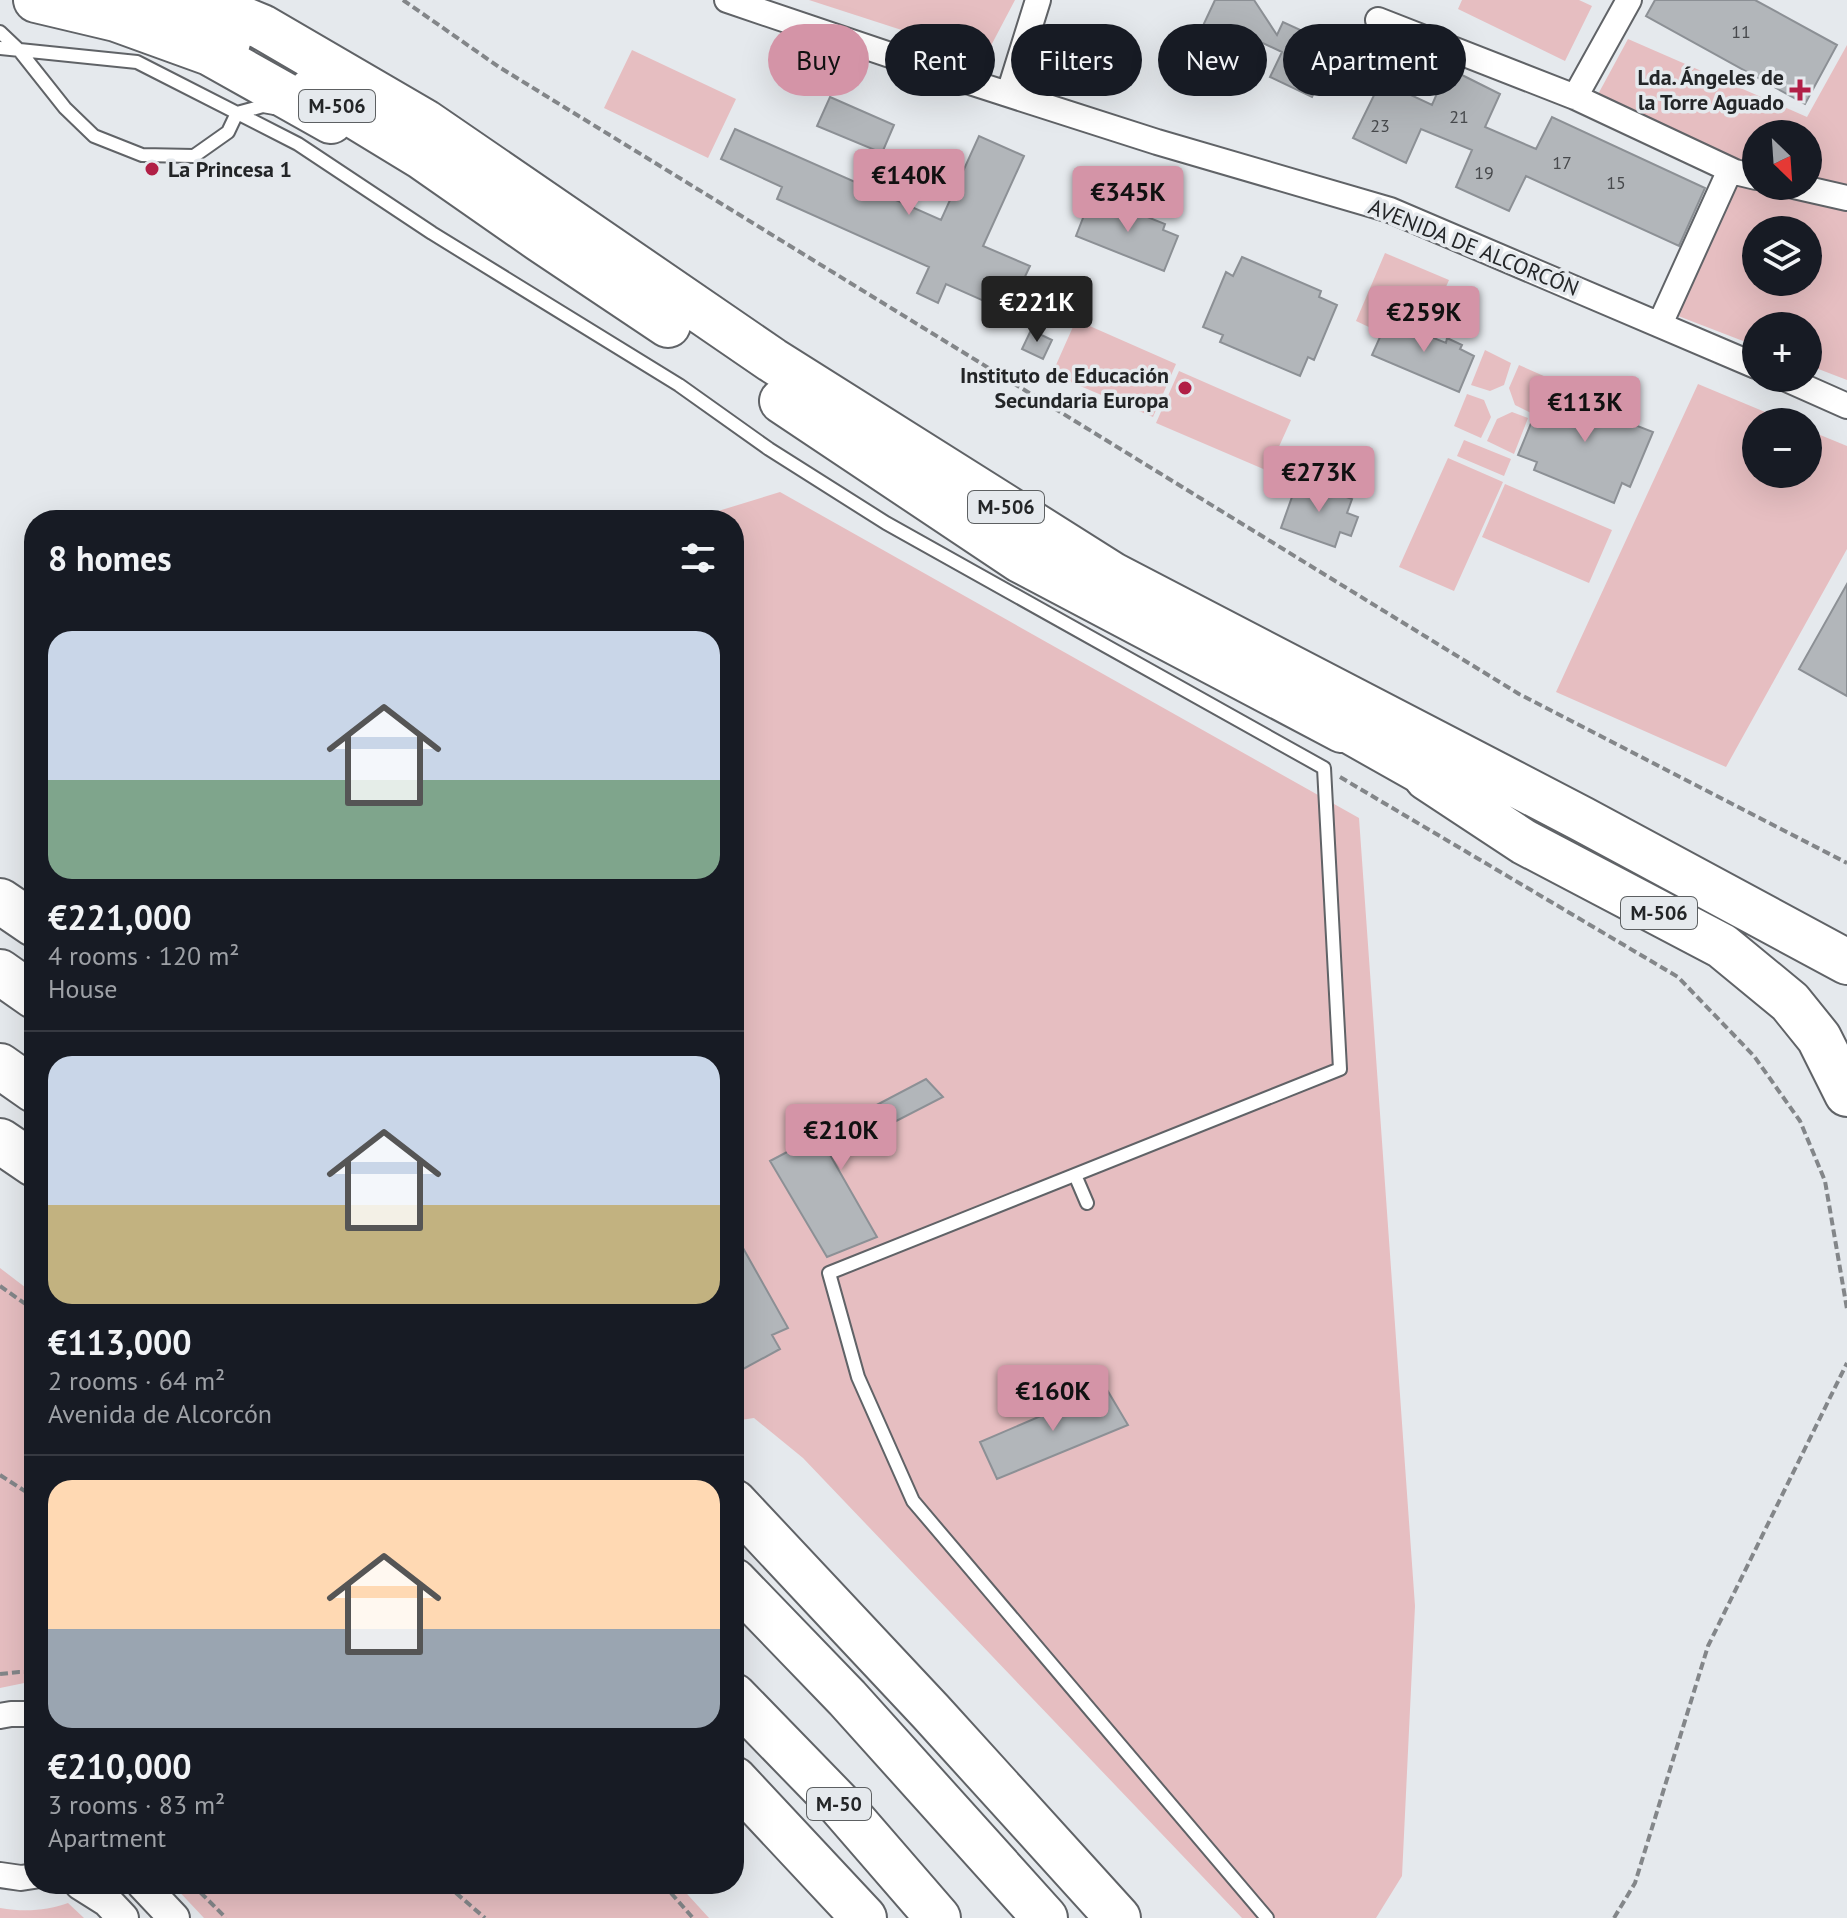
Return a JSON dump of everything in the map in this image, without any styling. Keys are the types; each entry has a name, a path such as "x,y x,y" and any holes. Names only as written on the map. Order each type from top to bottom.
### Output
{"highway":[{"path":"36,0 116,19 210,53 541,240"},
{"name":"M-506","path":"118,0 242,48 422,157 1020,560 1333,749"},
{"name":"M-506","path":"196,0 262,27 425,122 772,360 1113,575 1582,819 1847,962"},
{"path":"231,0 288,25 363,70 425,122"},
{"name":"M-506","path":"1427,778 1847,993"},
{"name":"M-506","path":"1427,778 1524,842 1722,946 1790,1002 1819,1038 1847,1094"},
{"path":"1582,819 1847,943"},
{"path":"0,901 24,917"},
{"path":"0,972 24,989"},
{"path":"0,1066 24,1083"},
{"path":"0,1141 24,1157"},
{"path":"744,1513 1118,1918"},
{"path":"744,1591 847,1698 1045,1918"},
{"name":"M-50","path":"744,1706 841,1806 938,1918"},
{"path":"744,1790 864,1918"}],"main road":[{"name":"M-506","path":"1333,749 1427,778"}],"street":[{"name":"AVENIDA DE ALCORCÓN","path":"727,0 1247,169 1319,187 1390,210 1742,360"},
{"path":"1009,93 1038,0"},
{"path":"1575,97 1629,0"},
{"path":"1378,20 1575,97 1742,173"},
{"path":"1660,324 1730,170"},
{"path":"1822,192 1847,198"},
{"path":"1816,392 1847,406"},
{"path":"0,1716 24,1714"},
{"path":"0,1875 24,1878"},
{"path":"96,1894 123,1918"},
{"path":"151,1894 174,1918"}],"lane":[{"path":"0,32 19,50 65,108 94,136 142,155 194,156 228,132 237,113 263,106 304,115 344,134"},
{"path":"0,48 137,62 298,144 432,233 679,385 769,449 886,523 1333,749 1340,1069 829,1273 858,1377 913,1501 1267,1918"},
{"path":"1075,1175 1087,1203"}],"path":[{"path":"403,0 499,67 1519,694 1847,863"},
{"path":"1333,749 1678,977 1754,1056 1800,1121 1825,1181 1847,1309"},
{"path":"0,1286 24,1303"},
{"path":"1614,1918 1635,1883 1708,1646 1847,1363"},
{"path":"0,1475 24,1491"},
{"path":"0,1674 24,1672"},
{"path":"202,1894 226,1918"},
{"path":"457,1894 485,1918"},
{"path":"672,1894 693,1918"}],"shaded area":[{"path":"809,0 1015,0 995,38 995,24 885,25"},
{"path":"1462,0 1579,0 1592,6 1565,61 1458,9"},
{"path":"1628,39 1807,117 1847,45 1847,380 1822,370 1822,312 1742,312 1742,341 1673,314 1739,161 1596,98"},
{"path":"632,50 736,99 708,158 604,108"},
{"path":"1385,253 1449,280 1435,312 1423,316 1395,304 1390,315 1385,313 1381,321 1375,318 1371,328 1356,321"},
{"path":"1076,320 1176,364 1153,417 1052,374"},
{"path":"1485,350 1511,363 1504,385 1490,391 1471,385"},
{"path":"1519,365 1546,377 1531,413 1515,405 1509,388"},
{"path":"1179,371 1291,420 1268,471 1156,423"},
{"path":"1698,384 1755,408 1742,408 1742,488 1822,488 1822,436 1847,446 1847,549 1726,767 1556,692"},
{"path":"1467,394 1484,400 1491,417 1481,438 1454,426"},
{"path":"1512,412 1528,418 1514,454 1487,441 1497,419"},
{"path":"1464,440 1511,459 1504,476 1457,456"},
{"path":"1448,458 1503,482 1454,591 1399,567"},
{"path":"1505,484 1612,530 1589,583 1482,537"},
{"path":"780,492 1359,818 1415,1606 1402,1876 1376,1918 1242,1918 803,1458 754,1418 744,1420 744,510 722,510"},
{"path":"0,1268 24,1286 24,1683 0,1688"},
{"path":"181,1894 687,1894 709,1918 204,1918"},
{"path":"68,1903 84,1918 0,1918 0,1908 35,1910"}],"building":[{"path":"1215,0 1254,0 1277,35 1283,22 1287,24 1283,24 1283,83 1270,77 1282,52 1267,45 1267,24 1204,24"},
{"path":"1655,0 1755,0 1837,45 1805,104 1646,16"},
{"path":"1466,77 1500,94 1485,127 1536,149 1552,117 1705,188 1679,246 1526,176 1509,211 1456,187 1472,150 1421,129 1406,163 1353,138 1374,96 1413,96 1432,105 1436,96 1466,96"},
{"path":"830,97 894,125 882,153 817,126"},
{"path":"735,129 941,220 979,136 1024,156 983,246 1030,266 1021,285 1030,289 1018,316 946,284 938,303 917,293 929,267 777,199 782,187 721,159"},
{"path":"1090,200 1106,207 1108,200 1123,206 1165,224 1163,230 1178,236 1164,271 1076,236"},
{"path":"1242,257 1321,291 1319,297 1337,305 1314,360 1308,357 1300,376 1220,342 1223,335 1203,327 1226,272 1233,276"},
{"path":"1388,319 1401,324 1403,319 1419,325 1416,331 1446,343 1447,338 1462,345 1460,349 1474,356 1459,392 1372,355"},
{"path":"1031,330 1052,340 1043,359 1022,349"},
{"path":"1556,384 1635,417 1632,424 1653,432 1630,487 1622,483 1614,503 1534,470 1537,462 1518,455 1541,399 1548,402"},
{"path":"1298,480 1352,499 1347,513 1358,517 1351,536 1340,532 1335,547 1281,528"},
{"path":"1847,584 1847,696 1799,669"},
{"path":"926,1079 943,1097 830,1155 877,1237 827,1257 770,1161"},
{"path":"744,1250 788,1328 772,1335 780,1349 744,1369"},
{"path":"1106,1388 1128,1425 997,1479 980,1442"}],"place":[{"name":"Lda. Ángeles de la Torre Aguado","path":"1800,90"},
{"name":"La Princesa 1","path":"152,169"},
{"name":"Instituto de Educación Secundaria Europa","path":"1185,388"}]}
